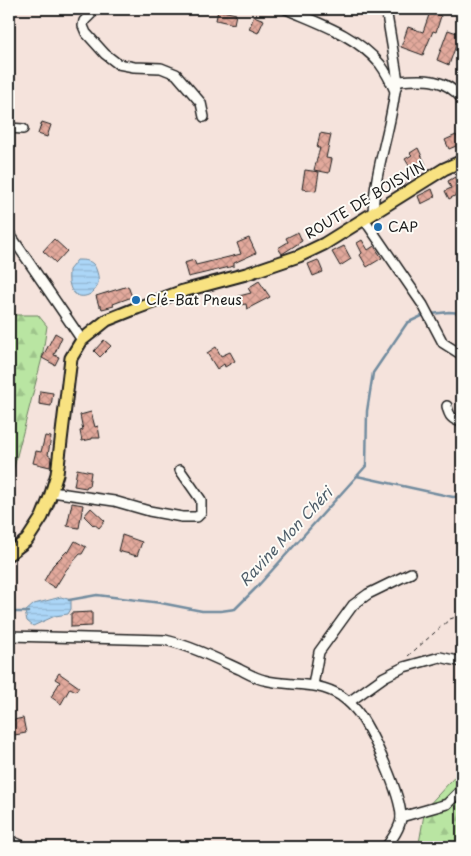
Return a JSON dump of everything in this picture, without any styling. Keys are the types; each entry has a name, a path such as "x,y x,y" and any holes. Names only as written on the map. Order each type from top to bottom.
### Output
{"main road":[{"name":"ROUTE DE BOISVIN","path":"9,554 27,540 42,517 52,492 57,474 71,358 82,340 107,320 183,291 246,274 299,256 324,244 444,169 462,161"}],"street":[{"path":"96,9 84,21 83,26 86,33 113,62 124,66 161,68 176,74 201,103 204,117"},
{"path":"286,9 344,35 362,46 380,64 395,91"},
{"path":"386,9 398,80 369,217 444,343 462,356"},
{"path":"398,80 432,79 452,89 462,99"},
{"path":"9,128 22,129"},
{"path":"9,233 82,340"},
{"path":"447,406 452,419 462,422"},
{"path":"52,492 114,501 149,511 182,517 197,516 201,513 201,500 180,470"},
{"path":"313,685 319,652 353,605 368,594 411,573"},
{"path":"9,636 165,640 185,646 264,680 313,685 334,692 349,702 359,713 373,737 390,776 401,817 399,826 386,847"},
{"path":"349,702 384,677 404,668 440,657 462,662"},
{"path":"401,817 447,804 462,789"},
{"path":"9,840 25,847"}],"path":[{"path":"406,658 450,618 462,615"}],"green space":[{"path":"9,315 38,315 47,326 42,358 9,487"},
{"path":"462,769 462,847 423,847 419,843 425,809"}],"water":[{"path":"77,260 91,262 96,269 97,285 89,295 78,295 73,292 70,286 69,270"},
{"path":"61,597 71,600 71,609 68,614 55,616 33,626 27,621 25,612 34,604"}],"building":[{"path":"218,10 236,14 234,24 216,20"},
{"path":"430,12 441,16 436,32 433,31 423,55 401,47 408,27 423,32"},
{"path":"254,16 264,20 258,33 249,29"},
{"path":"448,30 460,34 449,65 437,60"},
{"path":"42,122 51,125 47,137 38,134"},
{"path":"320,133 331,135 326,158 332,159 329,173 314,170 320,148 317,148"},
{"path":"456,135 461,144 449,149 445,140"},
{"path":"418,148 426,165 413,172 405,159"},
{"path":"305,170 319,172 316,191 302,189"},
{"path":"455,177 462,192 449,199 445,191 451,188 448,181"},
{"path":"432,189 435,197 421,204 418,196"},
{"path":"298,232 302,241 282,254 278,248 288,242 286,238"},
{"path":"249,238 256,253 234,263 234,266 188,277 184,263 194,260 196,265 241,254 237,243"},
{"path":"54,239 67,251 56,263 43,251"},
{"path":"362,240 368,250 374,246 382,258 367,267 360,255 362,253 357,243"},
{"path":"344,246 351,259 340,266 332,252"},
{"path":"318,260 323,272 313,276 308,264"},
{"path":"259,281 270,297 247,309 246,304 240,305 239,296 251,293 248,288"},
{"path":"128,286 132,297 113,304 114,306 102,309 99,306 96,296"},
{"path":"55,333 62,337 54,355 59,357 55,365 42,358"},
{"path":"104,340 111,346 100,357 94,351"},
{"path":"216,347 221,356 230,352 235,361 225,367 224,364 217,369 207,353"},
{"path":"40,391 53,393 51,406 39,404"},
{"path":"91,412 95,427 98,426 100,438 82,441 80,431 83,430 80,415"},
{"path":"45,436 51,437 48,455 51,457 50,467 33,463 36,451 41,452"},
{"path":"77,469 91,472 89,486 86,488 74,486"},
{"path":"72,503 83,505 79,528 67,526"},
{"path":"91,508 105,521 99,528 84,516"},
{"path":"122,535 142,542 137,556 118,551"},
{"path":"75,541 86,547 82,554 66,570 55,588 44,581 53,565 67,551 68,553"},
{"path":"92,612 92,626 71,627 71,613"},
{"path":"59,673 79,687 76,691 70,688 61,704 51,697 60,682 55,679"},
{"path":"23,718 26,733 9,736 9,721"}],"waterway":[{"name":"Ravine Mon Chéri","path":"431,314 462,313"},
{"name":"Ravine Mon Chéri","path":"69,600 97,595 161,603 202,611 235,609 366,466 367,411 373,373 407,323 426,314"},
{"path":"357,476 453,497 462,496"},
{"name":"Ravine Mon Chéri","path":"9,612 28,612"}],"place":[{"name":"CAP","path":"378,227"},
{"name":"Clé-Bat Pneus","path":"136,300"}]}
